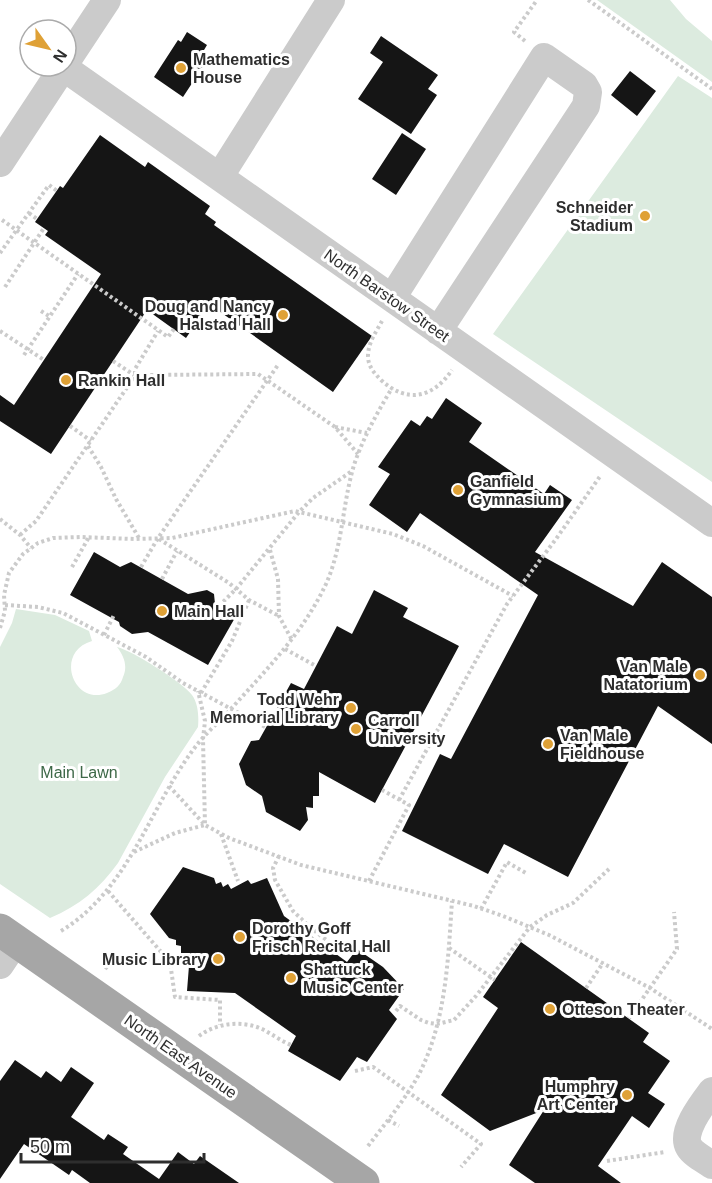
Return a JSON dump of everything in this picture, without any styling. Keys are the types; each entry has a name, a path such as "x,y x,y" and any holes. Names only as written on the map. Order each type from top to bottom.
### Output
{"main road":[{"name":"North East Avenue","path":"5,945 87,991 363,1183"}],"street":[{"path":"78,44 107,0"},
{"path":"219,176 331,0"},
{"path":"394,299 544,57 584,85 588,92 588,100 438,331"},
{"name":"North Barstow Street","path":"78,75 712,523"},
{"path":"0,163 56,78"},
{"path":"712,1091 686,1138 689,1148 712,1165"}],"path":[{"path":"537,0 514,32 544,57"},
{"path":"588,0 712,89"},
{"path":"0,253 49,185 57,191"},
{"path":"29,213 37,219"},
{"path":"2,220 158,331 168,337 174,329"},
{"path":"5,287 44,228"},
{"path":"24,355 78,274"},
{"path":"394,299 375,334 368,355 369,365 377,376 392,388 413,396 432,391 446,378 465,350"},
{"path":"41,311 49,316"},
{"path":"0,331 44,360"},
{"path":"135,380 135,369 158,331"},
{"path":"113,361 134,375"},
{"path":"141,567 158,538 278,365"},
{"path":"20,535 36,521 128,386 135,380 149,375 258,374 335,427 358,454"},
{"path":"61,931 92,909 108,891 134,852 169,786 202,739 285,649 314,610 333,568 358,454 392,388"},
{"path":"70,426 91,441"},
{"path":"335,427 367,433"},
{"path":"87,446 94,453 116,499 139,539"},
{"path":"399,800 507,604 568,523 614,454"},
{"path":"219,606 237,589 299,512 313,498 353,471"},
{"path":"0,628 9,573 23,554 38,543 53,538 172,538 273,515 299,512 393,534 423,546 513,596"},
{"path":"0,519 20,535 31,548"},
{"path":"72,567 89,537"},
{"path":"158,538 237,589 249,600 279,616"},
{"path":"270,549 278,579 279,616 292,640"},
{"path":"162,579 177,551"},
{"path":"0,593 7,583"},
{"path":"206,825 202,739 205,721 200,692 232,641 249,600"},
{"path":"4,605 63,613 110,640 146,657 200,692 266,728"},
{"path":"104,635 114,615"},
{"path":"285,649 316,666"},
{"path":"169,786 206,825 221,834 301,865 452,901 530,927 650,988 712,1029"},
{"path":"369,881 409,805 382,790"},
{"path":"134,852 175,834 206,825"},
{"path":"221,834 238,881"},
{"path":"279,856 273,868 275,880 293,911 337,948"},
{"path":"481,909 507,862 526,873"},
{"path":"396,1011 400,1006 421,1020 437,1024 454,1020 493,979 530,927 547,915 573,903 609,869"},
{"path":"108,891 170,962 175,997 220,1000 220,1025"},
{"path":"368,1146 408,1091 425,1059 437,1024 448,971 452,901"},
{"path":"629,1018 677,949 674,912"},
{"path":"449,948 493,979"},
{"path":"87,991 109,964 120,958 170,962"},
{"path":"586,988 603,963"},
{"path":"177,1054 205,1032 220,1025 240,1024 260,1029 291,1045"},
{"path":"355,1071 373,1067 481,1144 461,1167"},
{"path":"388,1120 399,1126"},
{"path":"607,1161 689,1148"}],"green space":[{"path":"597,0 670,0 686,19 712,41 712,82"},
{"name":"Schneider Stadium","path":"678,76 712,98 712,482 493,334"},
{"name":"Main Lawn","path":"16,609 55,615 89,631 92,641 80,647 71,666 72,676 85,692 95,695 107,693 119,685 125,665 117,647 145,661 187,689 194,698 198,714 198,727 165,777 118,863 88,895 70,908 50,918 0,884 0,647"}],"building":[{"name":"Mathematics House","path":"187,32 207,45 201,55 208,59 183,97 154,77 178,40 181,42"},
{"path":"381,36 438,75 428,89 437,95 411,134 358,99 383,62 370,53"},
{"path":"630,71 656,91 637,116 611,95"},
{"path":"402,133 426,149 396,195 372,179"},
{"path":"100,135 145,167 148,162 210,206 205,214 216,222 214,225 372,336 333,392 209,304 186,338 147,310 51,454 0,421 0,395 14,405 101,274 45,235 48,231 35,222 60,186 63,188"},
{"name":"Van Male Fieldhouse","path":"446,398 482,423 469,442 544,494 550,485 572,500 535,552 633,606 662,562 712,597 712,744 658,706 568,877 504,844 488,874 402,831 440,754 451,759 538,595 420,513 407,532 369,505 390,474 378,467 411,420 420,426 427,416 432,419"},
{"name":"Main Hall","path":"94,552 120,567 131,562 188,594 207,590 214,594 215,604 236,616 208,665 148,632 132,634 120,626 119,622 70,595"},
{"name":"Todd Wehr Memorial Library","path":"374,590 408,608 403,617 459,646 375,803 319,772 319,796 313,796 313,808 306,807 308,820 300,831 266,812 262,796 246,785 239,764 251,741 259,740 291,683 304,689 337,626 352,634"},
{"name":"Shattuck Music Center","path":"183,867 214,878 216,884 221,882 223,887 228,884 231,889 248,880 251,884 267,878 284,916 347,962 357,949 383,967 404,989 389,1010 397,1019 367,1062 357,1057 340,1081 288,1051 296,1036 235,993 187,991 190,953 181,953 181,946 176,945 176,940 169,938 150,914"},
{"path":"521,942 649,1033 643,1042 670,1061 648,1093 665,1104 649,1128 632,1116 598,1166 621,1183 535,1183 509,1165 544,1110 490,1131 441,1095 498,1008 483,997"},
{"path":"15,1060 41,1078 46,1071 61,1082 71,1067 94,1083 71,1117 104,1140 108,1134 128,1147 123,1154 159,1179 178,1152 194,1164 200,1156 239,1183 90,1183 72,1170 69,1175 24,1144 0,1179 0,1081"}],"place":[{"name":"Mathematics House","path":"181,68"},
{"name":"Schneider Stadium","path":"645,216"},
{"name":"Doug and Nancy Halstad Hall","path":"283,315"},
{"name":"Rankin Hall","path":"66,380"},
{"name":"Ganfield Gymnasium","path":"458,490"},
{"name":"Main Hall","path":"162,611"},
{"name":"Van Male Natatorium","path":"700,675"},
{"name":"Todd Wehr Memorial Library","path":"351,708"},
{"name":"Carroll University","path":"356,729"},
{"name":"Van Male Fieldhouse","path":"548,744"},
{"name":"Dorothy Goff Frisch Recital Hall","path":"240,937"},
{"name":"Music Library","path":"218,959"},
{"name":"Shattuck Music Center","path":"291,978"},
{"name":"Otteson Theater","path":"550,1009"},
{"name":"Humphry Art Center","path":"627,1095"}]}
